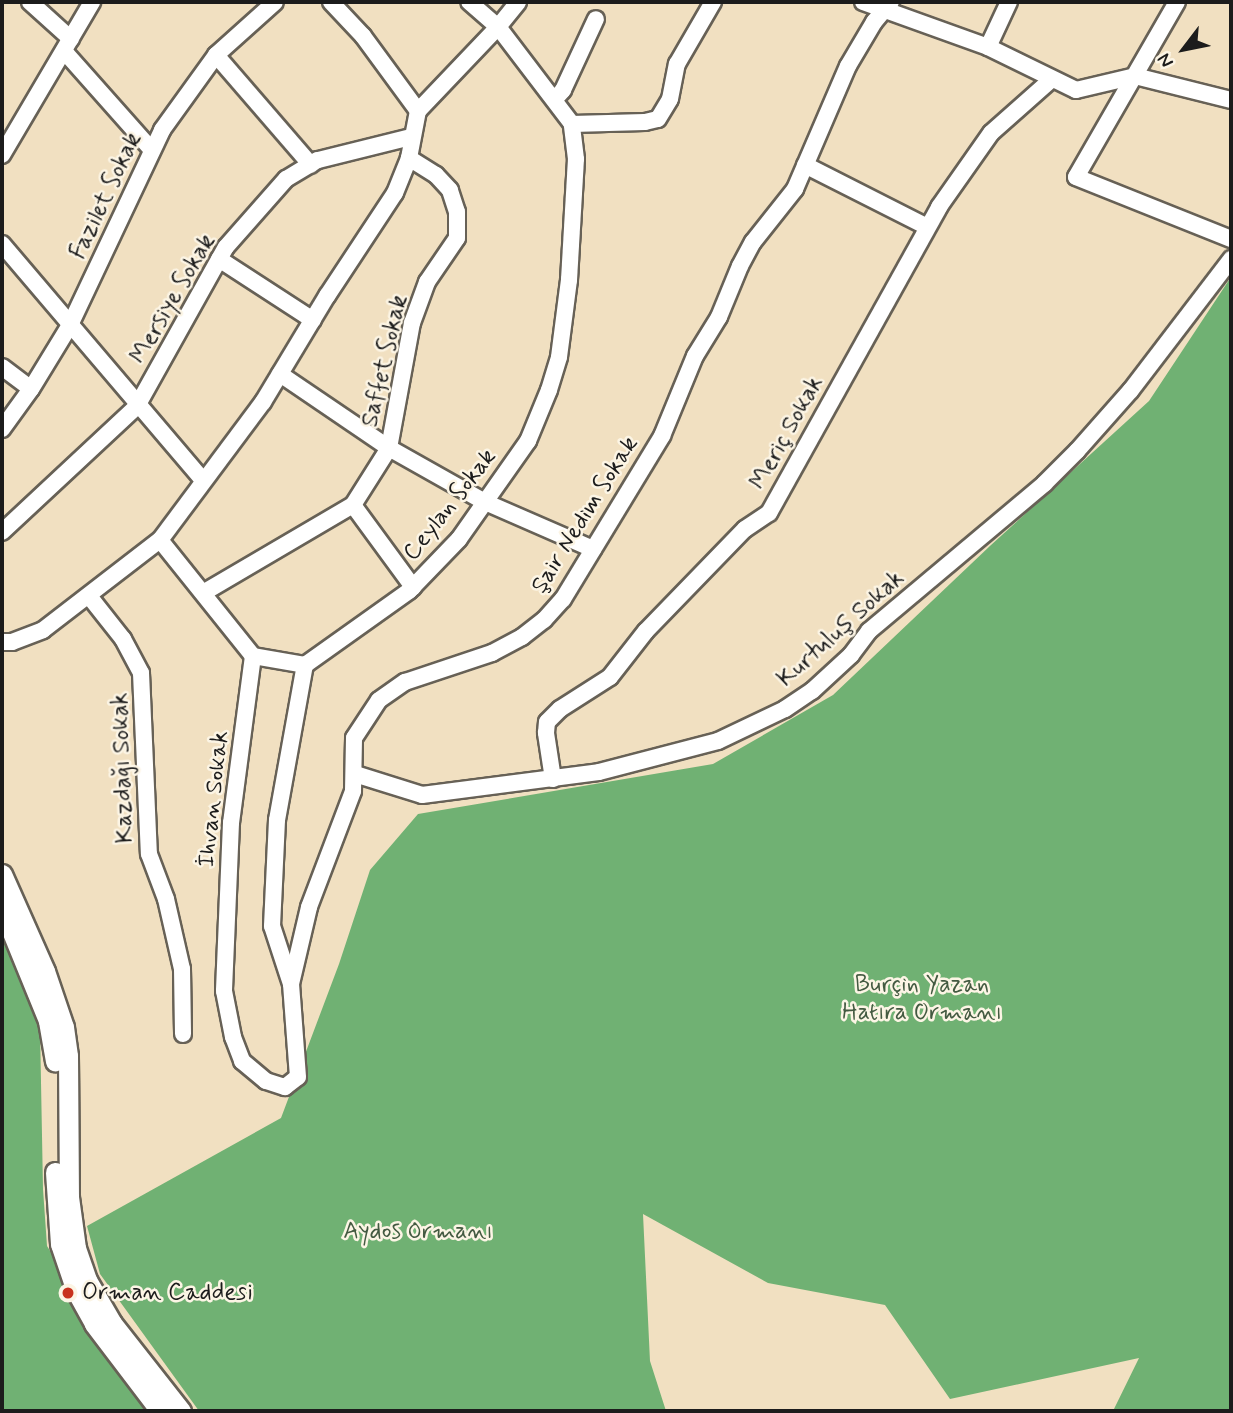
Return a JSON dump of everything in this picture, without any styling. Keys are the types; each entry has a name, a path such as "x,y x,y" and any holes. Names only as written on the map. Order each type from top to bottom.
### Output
{"street":[{"path":"30,2 152,150"},
{"path":"2,155 92,2"},
{"name":"Fazilet Sokak","path":"2,429 31,389 70,326 162,130 216,55 275,2"},
{"path":"331,2 363,36 418,111"},
{"name":"Ceylan Sokak","path":"305,665 413,587 459,538 528,441 559,357 569,280 576,159 572,124 498,27 469,2"},
{"path":"2,642 12,642 43,631 160,540 263,402 395,193 409,158 418,111 498,27 518,2"},
{"path":"572,124 658,119 670,99 677,65 713,2"},
{"path":"863,2 890,5 988,47 1076,90 1135,76 1231,100"},
{"path":"988,47 1009,2"},
{"path":"1177,2 1076,177 1231,239"},
{"name":"Şair Nedim Sokak","path":"266,1081 285,1087 298,1077 291,984 309,907 353,791 354,738 379,700 416,677 492,653 522,637 544,620 563,599 662,436 695,356 719,317 753,242 795,189 848,66 874,22 890,5"},
{"path":"555,99 563,90 596,19"},
{"path":"216,55 311,165"},
{"name":"Meriç Sokak","path":"553,779 546,733 548,722 560,709 610,677 646,631 745,529 769,513 927,227 991,133 1052,79"},
{"name":"Mersiye Sokak","path":"2,532 137,406 219,259 286,179 311,165 411,137"},
{"name":"Saffet Sokak","path":"203,593 353,505 389,448 412,323 427,282 457,238 457,212 450,190 436,175 409,158"},
{"path":"805,165 927,227"},
{"path":"2,244 137,406 203,480"},
{"path":"219,259 313,320"},
{"name":"Kurtuluş Sokak","path":"355,774 422,794 464,787 553,779 599,772 718,741 785,709 812,691 851,655 869,631 1044,484 1077,451 1131,390 1231,259"},
{"path":"2,367 31,389"},
{"path":"280,373 389,448 485,502 593,549"},
{"path":"353,505 413,587"},
{"path":"160,540 253,656 305,665 277,820 272,913 272,926 291,984"},
{"name":"Kazdağı Sokak","path":"89,596 123,639 141,673 149,854 166,899 182,969 183,1034"},
{"name":"İhvan Sokak","path":"253,656 231,823 224,991 233,1037 242,1061 266,1081"},
{"path":"2,874 45,971 64,1027 68,1056 69,1197 76,1248 87,1280 112,1323 181,1411"},
{"path":"2,908 37,989 55,1051 56,1215 67,1267 94,1324 160,1411"}],"green space":[{"name":"Burçin Yazan Hatıra Ormanı","path":"1231,277 1231,1411 1113,1411 1139,1358 950,1399 885,1305 768,1283 643,1214 650,1361 666,1411 199,1411 100,1274 87,1226 281,1118 339,964 370,870 418,814 713,764 833,695 991,545 1149,401"},
{"path":"2,931 31,994 40,1028 43,1189 47,1246 150,1411 2,1411"}],"place":[{"name":"Orman Caddesi","path":"68,1293"}],"park label":[{"name":"Aydos Ormanı","path":"418,1232"}]}
